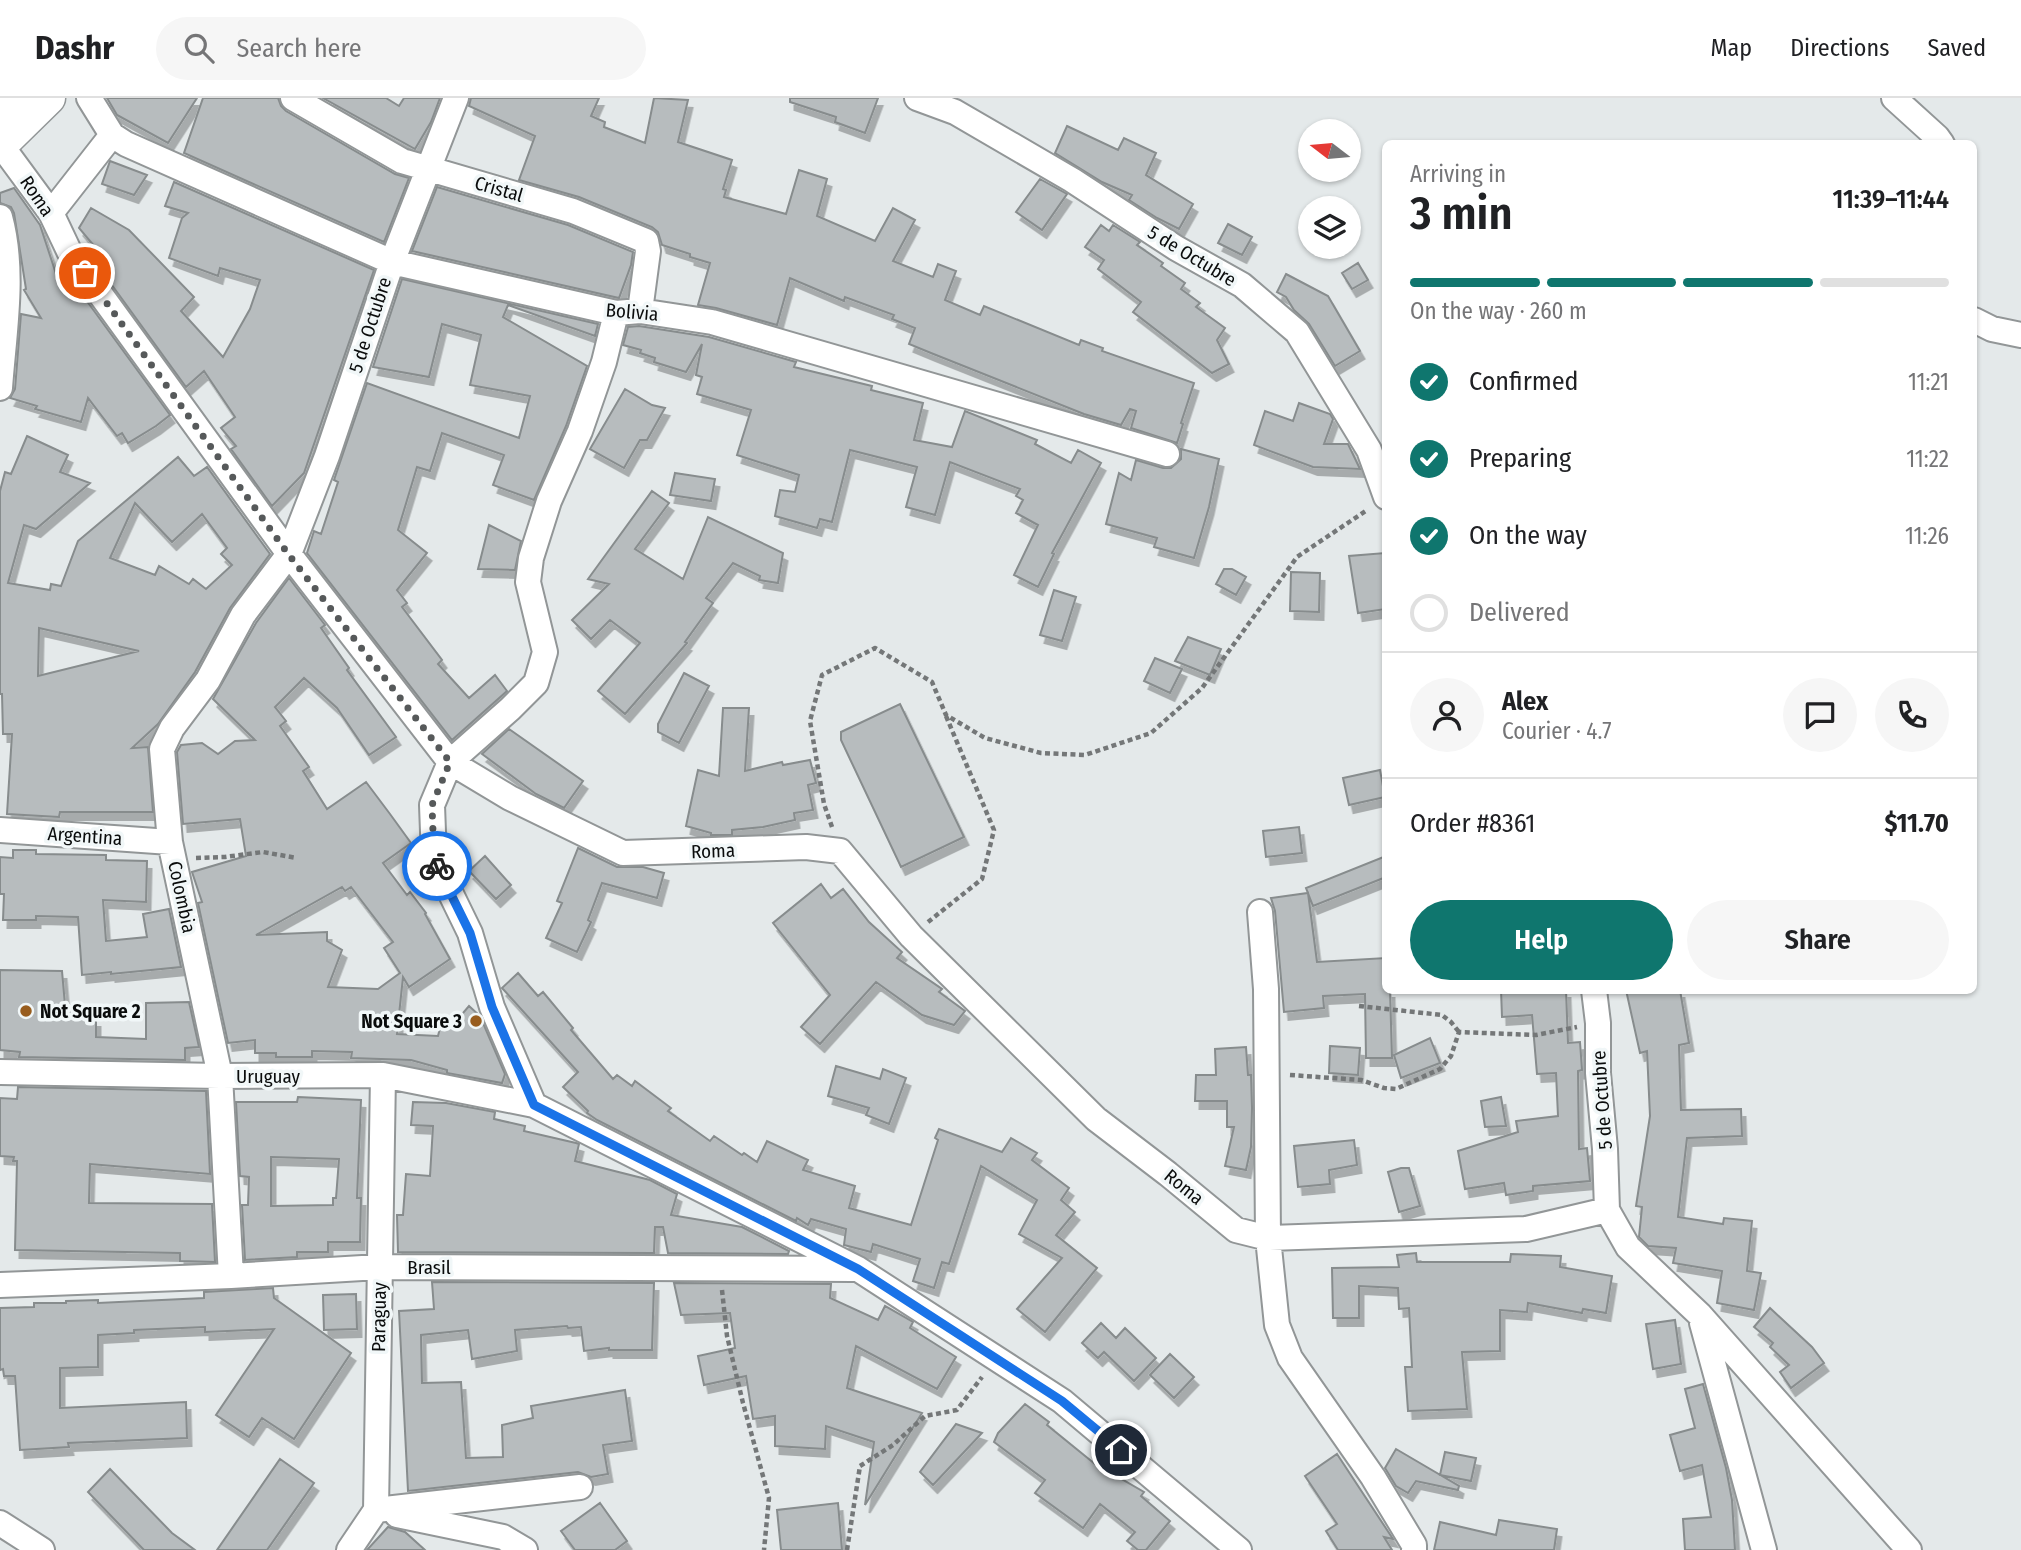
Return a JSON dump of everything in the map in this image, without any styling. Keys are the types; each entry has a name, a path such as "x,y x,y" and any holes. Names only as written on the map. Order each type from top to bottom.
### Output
{"main road":[{"path":"0,108 11,98"},
{"path":"1,145 49,98"}],"street":[{"name":"Bolivia","path":"89,98 112,135 134,148 392,262 628,312 712,322 1167,454"},
{"name":"Cristal","path":"293,98 402,161 573,211 646,241 648,251 628,312"},
{"name":"5 de Octubre","path":"289,555 327,456 392,262 456,98"},
{"name":"5 de Octubre","path":"917,98 955,112 1072,180 1176,248 1242,285 1297,332 1369,450 1380,501"},
{"path":"1894,98 1939,140"},
{"path":"51,213 112,135"},
{"name":"Roma","path":"1,145 51,213 69,251 289,555 450,762 510,799 623,853 806,847 840,851 911,936 1096,1119 1236,1230 1268,1238 1526,1228 1607,1210"},
{"path":"0,217 7,242 7,296 0,388"},
{"path":"534,1105 492,1007 470,933 434,859 432,805 450,762 536,683 545,652 528,582 531,558 549,501 580,431 604,362 628,312"},
{"path":"1977,322 1992,329 2021,335"},
{"name":"Colombia","path":"231,1276 220,1076 170,842 162,749 172,728 208,680 243,615 289,555"},
{"name":"Argentina","path":"0,830 170,842"},
{"path":"1261,912 1266,989 1268,1238 1277,1325 1290,1358 1373,1477 1414,1545 1414,1550"},
{"name":"5 de Octubre","path":"1594,994 1607,1210"},
{"name":"Uruguay","path":"0,1072 383,1076 534,1105 858,1269 1062,1401 1239,1550"},
{"name":"Paraguay","path":"376,1510 383,1076"},
{"path":"1607,1210 1628,1247 1700,1315 1909,1550"},
{"name":"Brasil","path":"0,1285 379,1267 858,1269"},
{"path":"1700,1315 1764,1550"},
{"path":"349,1550 376,1510 580,1487"},
{"path":"376,1510 503,1537 525,1550"},
{"path":"0,1523 42,1550"}],"path":[{"path":"946,715 985,738 1041,752 1085,755 1151,733 1202,688 1297,557 1380,501"},
{"path":"840,851 824,804 810,721 822,675 875,648 932,682 994,830 982,879 911,936"},
{"path":"170,842 186,858 263,852 297,858"},
{"path":"1359,1006 1442,1015 1459,1032 1536,1035 1598,1023"},
{"path":"1267,1073 1361,1080 1396,1089 1440,1069 1451,1056 1459,1032"},
{"path":"720,1268 727,1336 769,1498 764,1550"},
{"path":"847,1550 860,1466 893,1445 925,1416 957,1409 996,1358"}],"building":[{"path":"107,98 197,98 168,143 117,115"},
{"path":"203,98 278,98 286,111 395,174 409,178 384,242 184,153"},
{"path":"323,98 386,98 399,106 404,98 440,98 431,122 415,149"},
{"path":"471,98 599,98 591,116 605,122 604,127 645,143 654,98 688,100 678,142 732,160 723,189 726,190 724,197 786,214 799,170 827,179 817,216 875,241 893,208 915,220 893,261 933,277 938,264 956,271 945,300 980,315 984,306 1079,345 1081,340 1103,348 1102,351 1194,383 1177,443 1131,428 1136,411 1130,409 1121,425 1084,414 909,344 915,328 892,319 894,315 845,297 844,301 790,278 777,325 698,305 710,263 662,245 658,232 652,227 579,197 519,180 535,136 469,106"},
{"path":"790,98 878,98 865,133 835,122 836,117 790,102"},
{"path":"1067,126 1118,150 1124,138 1156,153 1146,175 1193,204 1179,229 1129,200 1132,195 1102,182 1055,153"},
{"path":"110,161 147,175 134,195 102,184"},
{"path":"1040,179 1067,194 1042,230 1016,212"},
{"path":"174,182 374,270 304,473 272,506 231,449 236,446 221,428 235,417 204,371 186,387 93,259 100,253 79,228 91,208 129,230 194,297 181,311 223,357 250,309 260,280 220,268 218,276 169,258 182,218 188,213 165,206"},
{"path":"437,187 568,225 633,252 619,298 412,251"},
{"path":"14,188 40,225 60,286 70,278 170,415 128,443 122,433 117,436 88,398 81,422 35,409 37,406 10,398 15,389 21,314 41,318 24,290 26,289 14,213 11,207 0,203 0,193"},
{"path":"1228,224 1252,237 1242,255 1218,243"},
{"path":"1101,225 1109,231 1113,225 1140,242 1137,245 1185,283 1181,289 1200,303 1196,307 1225,328 1217,340 1229,364 1212,373 1133,312 1141,302 1098,269 1104,260 1085,247"},
{"path":"1358,263 1368,280 1352,289 1342,273"},
{"path":"1286,274 1328,296 1360,351 1335,366 1309,324 1294,310 1286,297 1277,292"},
{"path":"402,279 598,324 595,336 508,305 503,317 587,366 566,426 534,500 493,485 504,455 442,433 430,471 417,467 398,530 427,553 397,590 407,603 402,607 442,660 438,664 469,698 495,675 507,691 452,740 307,553 314,531 321,534 338,482 334,480 367,383 519,438 530,396 470,385 481,335 442,324 429,377 373,367"},
{"path":"639,326 709,337 796,362 794,367 872,386 871,390 923,403 914,440 952,447 965,411 1037,440 1035,444 1071,463 1078,450 1101,463 1052,553 1054,554 1038,587 1014,575 1038,525 1016,513 1023,500 1016,496 1020,489 950,462 935,515 906,507 917,467 850,450 832,522 820,519 817,528 775,516 780,490 795,492 799,475 737,455 751,410 697,394 702,377 696,375 702,344 686,372 654,362 655,358 640,353 641,350 623,345 628,327"},
{"path":"625,389 652,405 665,408 647,440 640,440 624,468 590,449"},
{"path":"1299,403 1330,414 1333,419 1324,444 1348,444 1360,469 1313,467 1254,445 1265,411 1293,421"},
{"path":"27,436 68,455 60,472 90,483 36,529 24,525 8,583 50,590 51,584 61,586 78,541 178,457 194,476 207,467 270,554 230,608 195,672 158,724 132,748 148,747 153,812 60,812 59,817 7,814 12,734 3,734 0,694 0,491 5,472 11,474","holes":["135,503 172,542 202,514 227,548 221,554 232,565 206,589 193,579 189,584 159,566 155,575 110,558","39,628 139,651 38,676"]},
{"path":"1181,449 1219,459 1194,558 1154,547 1157,538 1106,524 1119,473 1131,480 1136,460 1171,468 1181,459"},
{"path":"675,473 715,479 711,501 670,495"},
{"path":"652,491 669,503 635,549 683,579 708,517 783,553 778,583 759,580 760,576 733,563 706,598 713,603 685,642 687,643 625,714 598,691 640,643 610,620 591,639 572,620 609,584 588,579"},
{"path":"489,525 521,541 515,570 478,569"},
{"path":"1382,553 1382,610 1358,613 1349,556"},
{"path":"1224,569 1232,569 1246,577 1236,595 1216,584"},
{"path":"1291,572 1320,573 1319,612 1290,611"},
{"path":"289,578 325,625 321,628 349,668 347,670 396,737 369,755 337,708 304,678 275,707 286,721 280,726 309,767 303,771 327,809 366,782 411,843 383,863 407,895 410,892 426,913 450,959 409,987 403,977 397,1034 438,1036 441,1024 451,1027 469,1006 480,1016 505,1074 502,1083 447,1073 447,1070 411,1060 351,1058 352,1052 312,1051 312,1057 276,1057 276,1053 255,1053 255,1040 228,1043 198,903 202,902 192,872 246,856 240,819 183,824 177,752 181,745 202,743 218,754 235,741 255,740 213,699 256,623","holes":["342,887 345,891 351,887 393,942 384,948 400,973 378,989 328,987 342,950 327,941 327,932 256,935"]},
{"path":"1054,590 1076,597 1062,641 1040,635"},
{"path":"1188,637 1221,649 1210,675 1175,661"},
{"path":"1155,658 1182,669 1170,693 1144,681"},
{"path":"684,673 709,686 679,743 658,732 658,724"},
{"path":"900,704 964,837 901,867 841,740 841,732"},
{"path":"723,708 749,708 745,771 782,762 783,765 810,760 816,783 808,785 813,810 794,813 795,820 732,830 732,835 711,835 686,826 698,770 719,776"},
{"path":"509,729 583,781 564,808 536,794 482,754"},
{"path":"1380,770 1382,798 1349,805 1343,778"},
{"path":"1299,827 1302,853 1266,857 1263,831"},
{"path":"578,848 617,867 643,867 664,873 657,898 602,883 588,920 591,922 577,952 546,938 562,903 557,901"},
{"path":"13,850 36,850 36,854 106,855 106,860 147,861 146,902 103,900 106,941 147,937 143,914 169,909 181,967 82,975 78,917 36,916 36,920 3,920 4,894 0,894 0,857 13,858"},
{"path":"485,856 511,885 496,899 469,871"},
{"path":"1382,858 1382,879 1313,906 1306,888"},
{"path":"821,884 831,898 843,889 869,922 902,952 897,958 942,989 939,992 965,1011 954,1025 922,1015 876,982 820,1044 801,1027 830,995 773,923"},
{"path":"1308,893 1317,962 1382,958 1382,994 1390,994 1392,1058 1366,1058 1365,994 1323,996 1324,1008 1284,1012 1275,911 1271,898"},
{"path":"0,970 62,971 65,1005 73,1005 73,1019 96,1019 96,1037 146,1039 146,1003 189,1002 199,1047 185,1048 185,1060 19,1057 20,1052 0,1050"},
{"path":"518,973 538,996 543,992 613,1079 617,1075 632,1086 635,1081 671,1108 668,1111 710,1141 714,1136 757,1162 767,1141 808,1160 803,1170 855,1186 849,1208 911,1225 938,1140 935,1138 939,1129 1002,1152 1011,1138 1037,1153 1032,1160 1069,1188 1061,1200 1075,1212 1056,1235 1097,1268 1045,1332 1017,1309 1062,1258 1019,1234 1037,1200 981,1166 949,1264 942,1262 934,1288 913,1281 920,1259 873,1244 871,1252 844,1245 846,1229 811,1219 808,1225 797,1218 796,1221 597,1120 563,1087 578,1072 502,988"},
{"path":"1501,994 1566,994 1568,1043 1580,1042 1582,1070 1578,1071 1579,1149 1587,1148 1590,1181 1533,1186 1533,1191 1506,1195 1504,1183 1465,1189 1458,1151 1518,1132 1516,1121 1558,1116 1556,1073 1537,1074 1532,1015 1502,1017"},
{"path":"1627,994 1681,994 1689,1043 1679,1045 1681,1110 1741,1109 1742,1136 1687,1138 1678,1217 1723,1224 1724,1218 1752,1221 1747,1271 1761,1273 1754,1310 1717,1303 1722,1271 1673,1263 1676,1248 1648,1246 1639,1237 1642,1207 1636,1206 1650,1116 1647,1051 1640,1053"},
{"path":"1430,1038 1440,1063 1401,1078 1394,1055"},
{"path":"1330,1046 1360,1048 1358,1075 1329,1073"},
{"path":"1246,1047 1248,1075 1251,1075 1252,1108 1251,1147 1246,1170 1225,1166 1234,1127 1227,1127 1227,1101 1195,1101 1196,1075 1216,1075 1215,1049"},
{"path":"836,1066 880,1079 883,1069 906,1078 889,1124 866,1115 869,1108 828,1096"},
{"path":"18,1087 206,1091 210,1174 90,1164 89,1203 212,1204 215,1262 180,1261 180,1253 15,1250 17,1161 13,1161 14,1157 0,1156 0,1098 17,1099"},
{"path":"298,1097 361,1100 357,1198 361,1198 360,1242 328,1242 328,1252 297,1252 297,1257 245,1260 242,1205 248,1205 249,1177 240,1176 236,1102 297,1102","holes":["271,1157 339,1159 333,1205 271,1206"]},
{"path":"1501,1097 1506,1126 1485,1127 1481,1101"},
{"path":"413,1102 446,1103 495,1112 494,1119 525,1126 524,1131 579,1144 575,1161 650,1180 677,1194 671,1215 742,1227 789,1251 788,1254 668,1253 663,1227 655,1227 654,1253 398,1252 397,1215 403,1215 406,1174 430,1176 433,1126 411,1125"},
{"path":"1354,1140 1357,1165 1329,1170 1330,1184 1298,1187 1294,1146"},
{"path":"1409,1168 1420,1206 1399,1212 1388,1172"},
{"path":"1416,1253 1417,1262 1510,1262 1511,1254 1561,1256 1560,1267 1612,1276 1606,1313 1583,1309 1582,1313 1528,1303 1527,1312 1500,1310 1500,1351 1462,1352 1467,1409 1408,1411 1405,1367 1412,1367 1409,1308 1399,1309 1398,1288 1359,1286 1359,1318 1333,1318 1332,1268 1399,1267 1397,1255"},
{"path":"432,1282 654,1283 652,1350 609,1348 584,1351 581,1327 567,1326 515,1330 517,1351 472,1359 468,1330 421,1335 422,1383 461,1382 466,1458 503,1457 502,1425 533,1418 531,1406 625,1390 632,1441 603,1445 608,1474 591,1477 578,1472 408,1491 399,1311 434,1309"},
{"path":"674,1283 831,1284 830,1298 878,1320 885,1306 913,1322 910,1328 956,1357 937,1389 856,1346 847,1388 922,1413 865,1505 874,1442 826,1426 825,1449 775,1446 775,1416 753,1419 746,1376 704,1385 698,1356 735,1348 730,1313 681,1315"},
{"path":"273,1288 274,1298 351,1353 294,1439 262,1418 249,1437 216,1415 274,1329 205,1332 205,1327 134,1330 134,1333 98,1335 98,1367 60,1368 60,1408 186,1402 187,1438 68,1443 69,1447 20,1450 15,1376 4,1376 3,1369 0,1370 0,1308 34,1307 34,1303 66,1301 98,1300 98,1303 204,1298 204,1292"},
{"path":"356,1294 357,1329 324,1330 323,1295"},
{"path":"1770,1308 1812,1347 1824,1363 1791,1388 1780,1372 1789,1365 1770,1347 1773,1343 1754,1327"},
{"path":"1675,1320 1681,1364 1653,1369 1646,1324"},
{"path":"1101,1323 1116,1338 1125,1328 1156,1358 1134,1381 1104,1352 1098,1358 1082,1343"},
{"path":"1170,1354 1194,1377 1174,1398 1150,1375"},
{"path":"1703,1384 1726,1468 1732,1500 1735,1550 1685,1550 1683,1519 1711,1517 1702,1465 1680,1471 1670,1435 1695,1428 1685,1389"},
{"path":"1025,1404 1095,1464 1098,1459 1122,1474 1120,1478 1144,1492 1141,1496 1170,1521 1146,1550 1138,1550 1127,1541 1135,1532 1100,1504 1083,1528 1035,1493 1045,1480 994,1442 998,1433"},
{"path":"956,1424 982,1433 933,1485 920,1472"},
{"path":"1396,1449 1459,1486 1458,1490 1416,1481 1408,1493 1396,1486 1385,1468"},
{"path":"1445,1452 1476,1458 1471,1481 1440,1475"},
{"path":"1337,1454 1393,1539 1384,1537 1392,1550 1338,1550 1326,1531 1337,1524 1305,1476"},
{"path":"280,1459 314,1483 267,1550 217,1550"},
{"path":"110,1469 172,1533 195,1550 144,1550 88,1492"},
{"path":"600,1503 627,1541 615,1550 575,1550 561,1531"},
{"path":"838,1503 842,1550 781,1550 777,1510"},
{"path":"1499,1520 1557,1529 1554,1550 1434,1550 1440,1522 1496,1535"},
{"path":"388,1527 405,1532 425,1550 367,1550"}],"way so far":[{"path":"85,273 289,555 450,762 432,805 434,859 437,866"}],"place":[{"name":"Not Square 2","path":"26,1011"},
{"name":"Not Square 3","path":"476,1021"}],"route":[{"path":"437,866 470,933 492,1007 534,1105 858,1269 1062,1401 1121,1450"}]}
